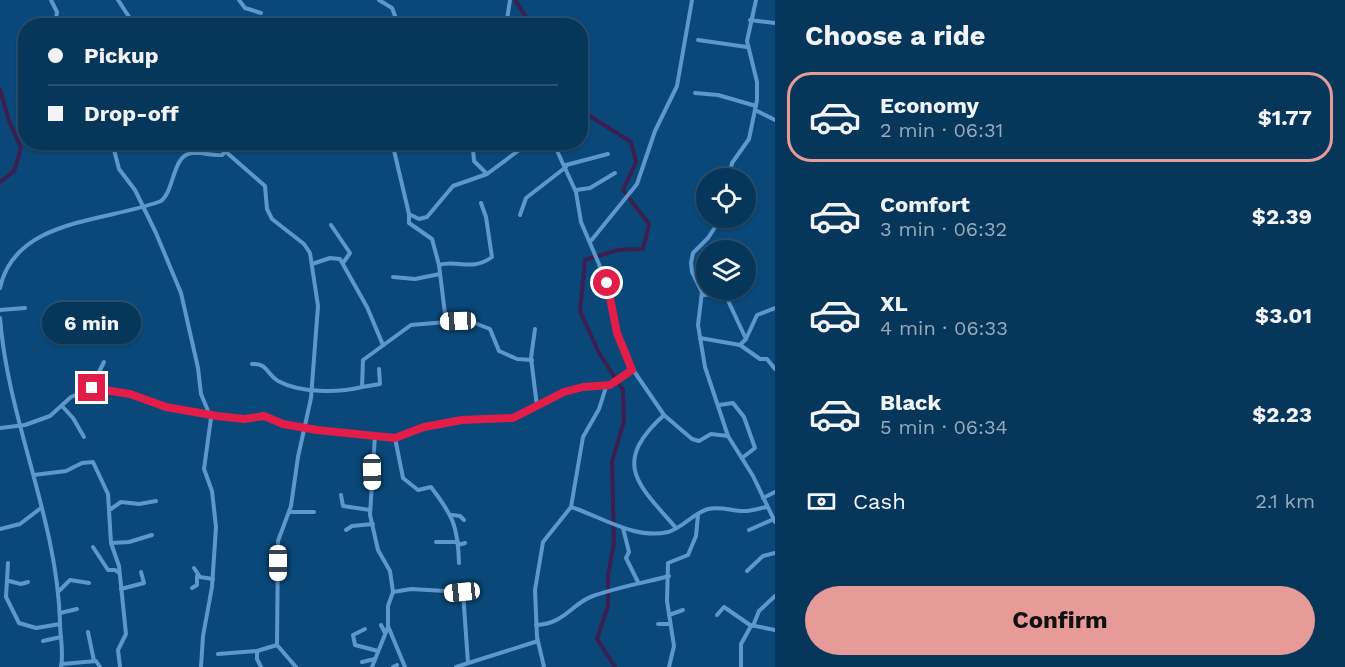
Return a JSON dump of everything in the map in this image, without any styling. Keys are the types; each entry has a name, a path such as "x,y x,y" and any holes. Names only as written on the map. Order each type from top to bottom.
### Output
{"street":[{"path":"51,0 57,12 57,18"},
{"path":"118,0 130,18"},
{"path":"239,0 245,8 261,13"},
{"path":"379,0 392,8 396,18"},
{"path":"507,18 510,0"},
{"path":"590,242 637,184 655,131 677,86 692,0"},
{"path":"731,168 749,139 755,108 758,87 747,47 750,20 756,0"},
{"path":"750,20 775,23"},
{"path":"698,40 747,47"},
{"path":"695,93 718,95 755,108 775,120"},
{"path":"114,150 119,169 134,188 159,239 183,299 198,368 201,394 210,414 204,469 215,515 213,579 202,636 201,667"},
{"path":"394,150 409,214 409,223 432,239 439,265 446,322"},
{"path":"473,150 474,160 487,174"},
{"path":"409,214 425,218 453,186 487,174 519,150"},
{"path":"557,150 576,190 581,222 607,283 617,333 632,370 664,415 694,440 712,434 728,435"},
{"path":"0,288 4,265 24,247 52,231 142,208 164,199 182,158 196,153 220,156 226,152 265,186 267,209 272,219 307,247 312,264 318,322 311,390 290,512 278,541 277,645 296,667"},
{"path":"520,215 526,198 566,166 608,154"},
{"path":"576,190 590,188 615,173"},
{"path":"439,265 446,262 456,266 477,264 492,258 486,217 481,202"},
{"path":"331,225 348,249 350,256 344,263"},
{"path":"696,251 692,257 692,273 696,282"},
{"path":"312,264 334,257 344,263 367,307 383,345"},
{"path":"393,277 415,279 440,274"},
{"path":"701,300 698,323 708,381 719,405 728,435 774,521 749,530"},
{"path":"729,300 746,339"},
{"path":"0,310 25,308"},
{"path":"740,345 746,339 757,315 775,308"},
{"path":"0,318 8,383 42,508 59,591 62,666 98,661 100,667"},
{"path":"362,387 362,362 372,351 409,326 472,322 490,329 499,351 517,359 532,360"},
{"path":"534,329 532,360 537,406"},
{"path":"700,338 740,345 760,359 767,359 775,369"},
{"path":"91,388 104,362"},
{"path":"252,364 266,367 280,382 311,390 338,392 380,384 379,369"},
{"path":"0,428 21,426 50,416 72,396 91,388 130,394 166,407 244,419 265,416 304,428 351,435 395,438 424,427 462,420 511,418 569,390 606,386 632,370"},
{"path":"544,667 536,625 535,590 543,542 571,507 583,439 599,409 606,386"},
{"path":"719,405 733,403 744,417 755,448 742,458"},
{"path":"62,406 73,418 84,437"},
{"path":"664,415 648,431 635,456 633,474 650,501 676,528"},
{"path":"372,667 388,624 388,606 393,592 390,571 378,550 370,510 375,435"},
{"path":"395,438 403,478 418,490 431,487 452,515 459,563"},
{"path":"33,475 66,471 82,463 93,462 108,491 111,543 119,573 126,633 118,650 120,667"},
{"path":"763,498 775,492"},
{"path":"341,495 343,506 370,510"},
{"path":"110,510 120,502 139,504 156,501"},
{"path":"571,507 588,512 612,526 658,533 676,528 705,510 721,507 744,511 767,507"},
{"path":"0,529 20,524 42,508"},
{"path":"290,512 314,512"},
{"path":"452,515 460,516 464,520"},
{"path":"669,667 674,646 669,615 669,562 684,559 692,550 698,526 698,515"},
{"path":"346,530 352,526 372,524"},
{"path":"623,528 628,548 626,558 638,582"},
{"path":"111,543 129,542 152,535"},
{"path":"436,542 465,543"},
{"path":"93,547 108,570 115,570 119,573"},
{"path":"747,571 763,556 775,553"},
{"path":"8,563 7,600 20,623 36,628 60,624"},
{"path":"192,588 197,585 194,568"},
{"path":"121,589 143,583 141,572"},
{"path":"197,576 213,579"},
{"path":"536,625 546,624 566,616 591,596 638,582 669,576"},
{"path":"9,580 21,584 28,582"},
{"path":"59,591 70,580 89,583"},
{"path":"393,592 411,589 463,592 468,664"},
{"path":"741,667 741,644 759,611 775,596"},
{"path":"717,615 724,607 752,626 775,630"},
{"path":"60,613 77,609"},
{"path":"669,615 683,610"},
{"path":"388,624 405,667"},
{"path":"658,624 670,628"},
{"path":"381,625 385,633"},
{"path":"365,628 353,635 356,645 378,651"},
{"path":"88,632 94,661"},
{"path":"43,641 61,637"},
{"path":"456,667 538,641"},
{"path":"218,654 257,651 277,645"},
{"path":"257,651 257,659 261,667"},
{"path":"362,662 375,659"},
{"path":"468,664 473,667"}],"waterway":[{"path":"515,0 527,18"},
{"path":"0,89 9,121 18,141"},
{"path":"588,115 631,142 636,162 623,190 649,224 643,249 618,250 585,260 580,311 599,353 623,390 624,421 612,462 614,543 608,575 608,606 597,639 615,667"},
{"path":"0,182 14,171 20,150"}],"route":[{"path":"92,388 113,393 123,392 177,409 240,419 265,416 283,424 351,435 395,438 415,429 462,420 511,418 564,392 583,387 598,388 610,385 632,370 617,333 607,283"}]}
